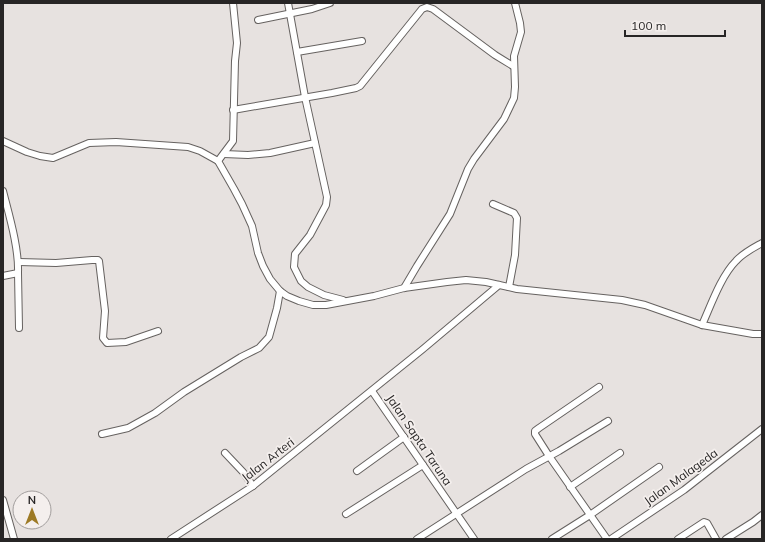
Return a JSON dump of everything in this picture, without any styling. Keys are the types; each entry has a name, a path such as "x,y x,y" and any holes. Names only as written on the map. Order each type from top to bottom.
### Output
{"street":[{"path":"218,161 233,141 235,61 237,43 233,3"},
{"path":"288,3 305,97 327,200 326,205 310,235 295,254 294,267 296,274 308,287 324,295 346,301"},
{"path":"258,20 312,9 330,3"},
{"path":"404,288 423,255 450,214 468,169 504,119 514,98 514,52 521,32 515,3"},
{"path":"234,110 332,93 360,86 422,9 427,7 433,9 495,55 513,66"},
{"path":"297,52 362,41"},
{"path":"3,141 27,152 54,158 89,143 116,142 188,147 200,151 218,161 242,204 252,226 258,253 270,279 280,291 287,296 313,305 326,305 374,296 404,288 466,280 486,282 509,287 622,300 645,305 702,325 746,333 762,334"},
{"path":"224,154 248,156 270,153 315,143"},
{"path":"3,191 19,262 19,328"},
{"path":"493,204 514,213 517,218 515,255 509,287"},
{"path":"702,325 725,275 735,261 746,252 762,243"},
{"path":"19,262 56,263 98,260 105,311 103,338 105,341 107,343 126,342 158,331"},
{"path":"3,276 18,273"},
{"name":"Jalan Sapta Taruna","path":"474,539 372,391 499,285"},
{"path":"102,434 128,428 142,421 184,392 241,357 259,348 269,337 280,291"},
{"path":"598,387 539,428 535,431 535,434 607,539"},
{"name":"Jalan Arteri","path":"171,539 253,486 372,391"},
{"path":"417,539 526,469 608,421"},
{"name":"Jalan Malageda","path":"611,539 684,490 762,429"},
{"path":"357,471 404,437"},
{"path":"225,453 243,472 253,486"},
{"path":"570,487 620,453"},
{"path":"346,514 423,465"},
{"path":"552,539 590,515 659,467"},
{"path":"3,500 14,539"},
{"path":"726,539 762,515"},
{"path":"678,539 704,522 707,523 716,539"}]}
